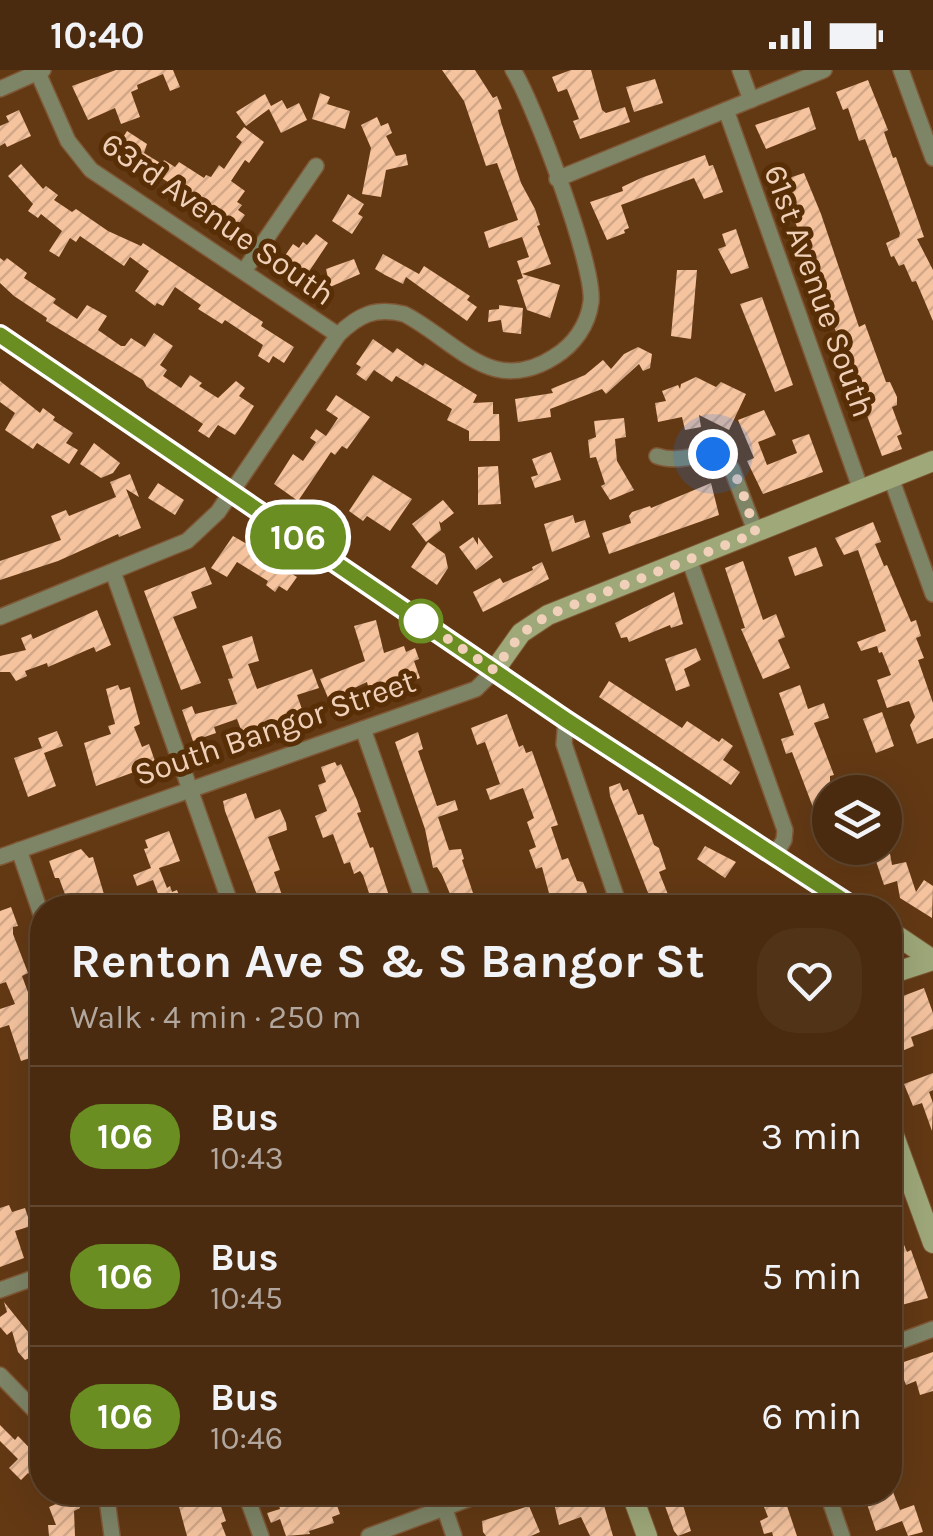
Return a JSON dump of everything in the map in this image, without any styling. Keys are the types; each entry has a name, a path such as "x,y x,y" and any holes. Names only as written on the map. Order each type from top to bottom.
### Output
{"main road":[{"path":"0,335 566,720 837,895"},
{"name":"South Bangor Street","path":"494,670 534,623 933,461"},
{"path":"902,939 933,960"},
{"path":"902,970 933,960"},
{"path":"902,1158 933,1243"},
{"path":"635,1505 646,1536"}],"street":[{"path":"514,70 532,106 557,178 824,70"},
{"path":"740,70 751,100"},
{"path":"901,70 933,158"},
{"path":"0,89 41,71"},
{"name":"63rd Avenue South","path":"41,71 68,142 81,162 338,335 354,319 390,311 418,320 496,369 525,370 568,349 588,316 592,285 557,178"},
{"name":"61st Avenue South","path":"726,110 862,490"},
{"path":"244,271 316,166"},
{"path":"0,617 187,541 218,512 338,335"},
{"path":"656,456 678,460 713,454 726,461 756,533"},
{"path":"891,478 933,594"},
{"path":"689,559 784,830 784,840 775,855"},
{"path":"113,572 227,895"},
{"name":"South Bangor Street","path":"0,857 476,689 494,670"},
{"path":"566,720 564,744 616,895"},
{"path":"364,729 421,895"},
{"path":"19,850 34,895"},
{"path":"822,895 826,887"},
{"path":"0,1290 30,1279"},
{"path":"902,1340 933,1329"},
{"path":"0,1374 30,1405"},
{"path":"108,1505 112,1536"},
{"path":"250,1505 261,1536"},
{"path":"369,1536 431,1505"},
{"path":"443,1505 454,1536"},
{"path":"831,1505 842,1536"}],"building":[{"path":"116,70 173,70 180,87 170,91 163,74 137,85 138,89 131,92 140,117 121,124 115,108 88,120 72,86"},
{"path":"442,70 475,70 493,98 497,96 501,122 521,183 535,209 551,264 522,274 560,285 550,318 527,310 517,280 523,278 517,261 529,257 522,237 489,248 484,232 518,220 497,163 486,166 464,101"},
{"path":"571,70 591,70 602,110 606,113 625,107 630,122 580,139 573,121 579,119 567,89 558,92 552,77"},
{"path":"655,79 663,103 634,112 626,87"},
{"path":"868,80 924,237 917,239 933,270 933,321 916,281 912,282 904,264 899,266 891,257 886,243 900,233 865,139 859,141 848,108 843,110 836,92"},
{"path":"320,93 330,97 327,104 350,111 345,129 312,119"},
{"path":"265,94 271,106 282,100 287,109 299,103 307,120 281,133 269,109 246,126 236,112"},
{"path":"809,107 816,129 766,149 755,125"},
{"path":"19,110 31,136 7,147 5,143 0,146 0,126 9,122 6,116"},
{"path":"377,117 381,126 388,123 392,133 386,136 396,156 406,154 408,165 386,170 381,197 362,194 371,148 361,125"},
{"path":"244,127 264,142 231,181 245,191 237,202 242,205 238,210 245,215 234,230 209,214 212,210 116,149 127,131 147,144 144,153 162,164 164,160 175,167 179,162 204,178 211,177 219,165 224,169 242,142 236,137"},
{"path":"705,155 723,192 704,199 694,178 621,205 629,228 607,240 590,202"},
{"path":"21,164 43,189 46,186 58,195 54,200 72,212 76,209 108,231 141,246 143,243 263,322 261,326 294,347 284,363 273,356 269,363 258,356 263,345 225,320 222,324 198,309 201,305 175,287 163,306 155,306 135,291 149,271 130,257 124,266 80,236 76,242 70,238 59,257 49,251 62,231 41,214 38,218 28,211 33,204 8,176"},
{"path":"804,173 859,327 865,324 886,382 890,382 897,397 897,405 892,407 902,434 897,436 902,449 882,456 780,181"},
{"path":"348,194 364,204 358,214 363,217 352,234 332,221"},
{"path":"736,229 749,268 731,274 718,249 726,246 722,234"},
{"path":"316,234 328,243 306,276 282,260 293,244 299,248 303,242 307,245"},
{"path":"383,254 419,274 424,266 470,296 467,300 477,307 467,321 406,277 403,284 385,275 375,269"},
{"path":"0,258 7,258 27,273 24,278 77,319 87,305 107,316 98,330 121,346 131,338 145,347 154,333 173,346 160,365 167,370 163,376 181,388 190,375 218,398 236,381 245,388 239,396 254,406 235,435 218,425 209,438 198,431 203,424 147,387 143,380 46,321 0,283"},
{"path":"354,259 360,274 330,287 326,269"},
{"path":"677,270 697,270 691,339 671,336"},
{"path":"762,297 793,385 775,392 740,304"},
{"path":"499,305 523,308 521,334 503,332 501,320 488,322 489,310 499,309"},
{"path":"373,339 393,353 397,348 423,366 425,363 477,395 473,403 493,402 493,414 499,414 500,441 469,441 469,431 447,420 452,409 396,376 392,382 374,370 366,381 356,374 361,367 356,364"},
{"path":"638,347 652,354 650,368 643,371 639,364 606,394 602,389 550,409 551,417 518,422 515,399 553,393 551,389 585,375 603,360 611,369 624,354"},
{"path":"696,377 716,387 721,382 746,394 729,430 699,415 701,427 685,430 682,417 658,422 655,403 666,401 662,391 678,385 680,389 681,384"},
{"path":"0,381 73,433 66,443 78,450 69,464 37,443 33,449 5,430 15,413 0,402"},
{"path":"336,395 370,417 347,449 342,446 335,455 331,452 298,501 274,484 293,454 303,461 316,442 310,438 316,429 326,436 338,418 326,410"},
{"path":"764,410 776,435 758,442 767,465 797,453 792,440 809,434 823,472 763,494 747,461 754,458 738,420"},
{"path":"624,418 626,437 615,439 617,461 634,490 610,500 601,486 605,484 596,457 590,458 588,440 596,437 594,421"},
{"path":"94,443 120,463 113,473 101,478 80,464"},
{"path":"551,452 561,480 535,488 531,477 538,475 532,459"},
{"path":"498,466 501,504 478,505 478,467"},
{"path":"130,474 139,497 126,489 141,528 0,580 0,561 61,540 51,516 66,510 69,516 116,497 110,482"},
{"path":"373,475 412,499 390,531 367,516 363,521 349,511"},
{"path":"158,483 184,500 175,515 148,498"},
{"path":"711,483 719,515 609,554 602,533 631,523 632,512"},
{"path":"443,500 454,513 439,521 441,530 426,542 412,524"},
{"path":"573,515 575,523 585,520 590,537 552,552 544,524"},
{"path":"873,522 881,542 875,544 884,566 887,565 921,636 916,638 924,658 918,660 933,703 933,738 917,744 910,725 915,717 909,701 887,708 877,680 891,675 882,652 877,646 861,651 857,642 886,631 858,550 844,555 835,538"},
{"path":"233,536 292,570 290,573 297,577 287,591 279,586 275,592 266,585 268,581 237,562 227,577 211,568"},
{"path":"473,537 478,545 478,537 493,557 476,570 459,547"},
{"path":"428,542 445,554 448,568 437,585 411,567"},
{"path":"816,547 823,566 795,576 788,557"},
{"path":"743,561 763,620 776,614 785,637 778,640 790,668 763,679 741,629 745,628 725,568"},
{"path":"542,562 549,579 483,612 473,592 500,578 503,583 533,570"},
{"path":"205,567 212,584 191,592 197,608 173,617 201,683 181,690 144,591"},
{"path":"674,592 683,624 671,628 670,625 629,642 627,637 621,638 615,623"},
{"path":"97,610 111,645 96,652 94,647 48,667 47,663 25,671 27,676 16,681 10,672 0,672 0,656 26,650 21,638 31,634 33,639"},
{"path":"376,620 384,653 404,646 406,652 415,648 419,659 414,661 420,678 395,687 393,681 369,690 367,682 329,700 320,679 365,661 354,626"},
{"path":"252,636 259,661 248,664 257,689 312,669 319,688 297,695 304,715 243,735 237,719 214,727 216,733 193,741 182,710 192,706 195,714 237,704 222,646"},
{"path":"696,648 701,660 684,669 690,686 676,691 665,659"},
{"path":"609,681 682,728 687,721 719,742 722,738 733,746 723,760 740,772 731,785 599,697"},
{"path":"118,685 120,690 130,687 140,724 134,727 142,747 149,744 156,764 96,786 84,743 111,734 108,726 115,724 106,689"},
{"path":"800,685 808,709 824,703 829,718 814,723 834,775 812,775 812,805 792,752 786,754 781,739 794,735 779,693"},
{"path":"882,712 894,746 876,753 863,719"},
{"path":"507,714 519,747 523,745 526,753 532,751 558,825 551,827 562,860 568,858 577,881 583,882 586,895 550,895 542,867 536,869 529,850 536,847 527,822 534,818 523,788 490,800 486,789 500,784 485,742 477,745 471,728"},
{"path":"57,731 63,746 44,753 56,786 28,797 14,758 42,748 38,738"},
{"path":"418,732 423,749 418,751 437,806 455,800 458,810 438,817 449,850 461,849 474,895 450,895 437,867 433,868 425,829 395,742"},
{"path":"341,764 389,895 370,895 360,871 354,874 350,862 344,864 333,834 323,838 315,816 327,811 318,785 326,782 321,767"},
{"path":"620,783 623,791 628,789 638,815 643,814 666,869 659,872 668,895 649,895 609,787"},
{"path":"246,793 255,819 280,809 287,830 268,837 280,870 274,872 282,895 257,895 223,801"},
{"path":"169,831 180,861 159,868 167,888 177,890 179,895 159,895 153,880 137,886 133,875 151,868 145,840"},
{"path":"705,846 736,862 725,878 697,859"},
{"path":"81,849 89,858 93,857 104,895 65,895 49,861"},
{"path":"906,862 916,892 924,880 933,886 932,918 902,899 897,881 884,885 877,865"},
{"path":"11,907 18,926 13,927 13,934 28,973 22,976 30,998 30,1058 21,1061 9,1025 0,1028 0,1009 15,1004 6,982 0,984 0,911"},
{"path":"924,988 933,1013 933,1029 911,1037 914,1046 902,1051 902,994"},
{"path":"933,1073 933,1090 929,1092 933,1103 932,1131 922,1103 913,1106 904,1084"},
{"path":"9,1205 12,1212 25,1208 30,1226 15,1231 24,1258 0,1267 0,1208"},
{"path":"902,1240 907,1252 911,1250 928,1298 902,1305"},
{"path":"4,1302 30,1333 30,1358 25,1360 18,1352 12,1331 7,1335 0,1327 0,1317 7,1312"},
{"path":"933,1352 933,1391 920,1395 916,1381 906,1385 902,1363"},
{"path":"0,1425 30,1448 30,1475 21,1480 9,1468 18,1459 0,1441"},
{"path":"79,1505 74,1511 75,1536 49,1536 48,1525 56,1525 49,1507"},
{"path":"179,1505 220,1505 226,1536 187,1536"},
{"path":"279,1505 337,1505 340,1514 332,1517 334,1523 309,1531 310,1534 286,1536 280,1519 271,1523 267,1513 280,1509"},
{"path":"554,1505 604,1505 613,1536 590,1536 581,1517 559,1525"},
{"path":"665,1505 683,1505 691,1531 678,1536"},
{"path":"787,1505 797,1536 764,1534 760,1521 768,1517 764,1507"},
{"path":"867,1505 898,1505 900,1510 914,1505 923,1532 908,1536 902,1521 876,1531"},
{"path":"529,1506 540,1532 531,1536 486,1536 483,1532 482,1521"}],"bus line":[{"name":"106","path":"0,335 566,720 837,895"}],"route":[{"path":"421,621 412,615 494,670 521,634 548,615 756,533 732,468 713,454"}]}
